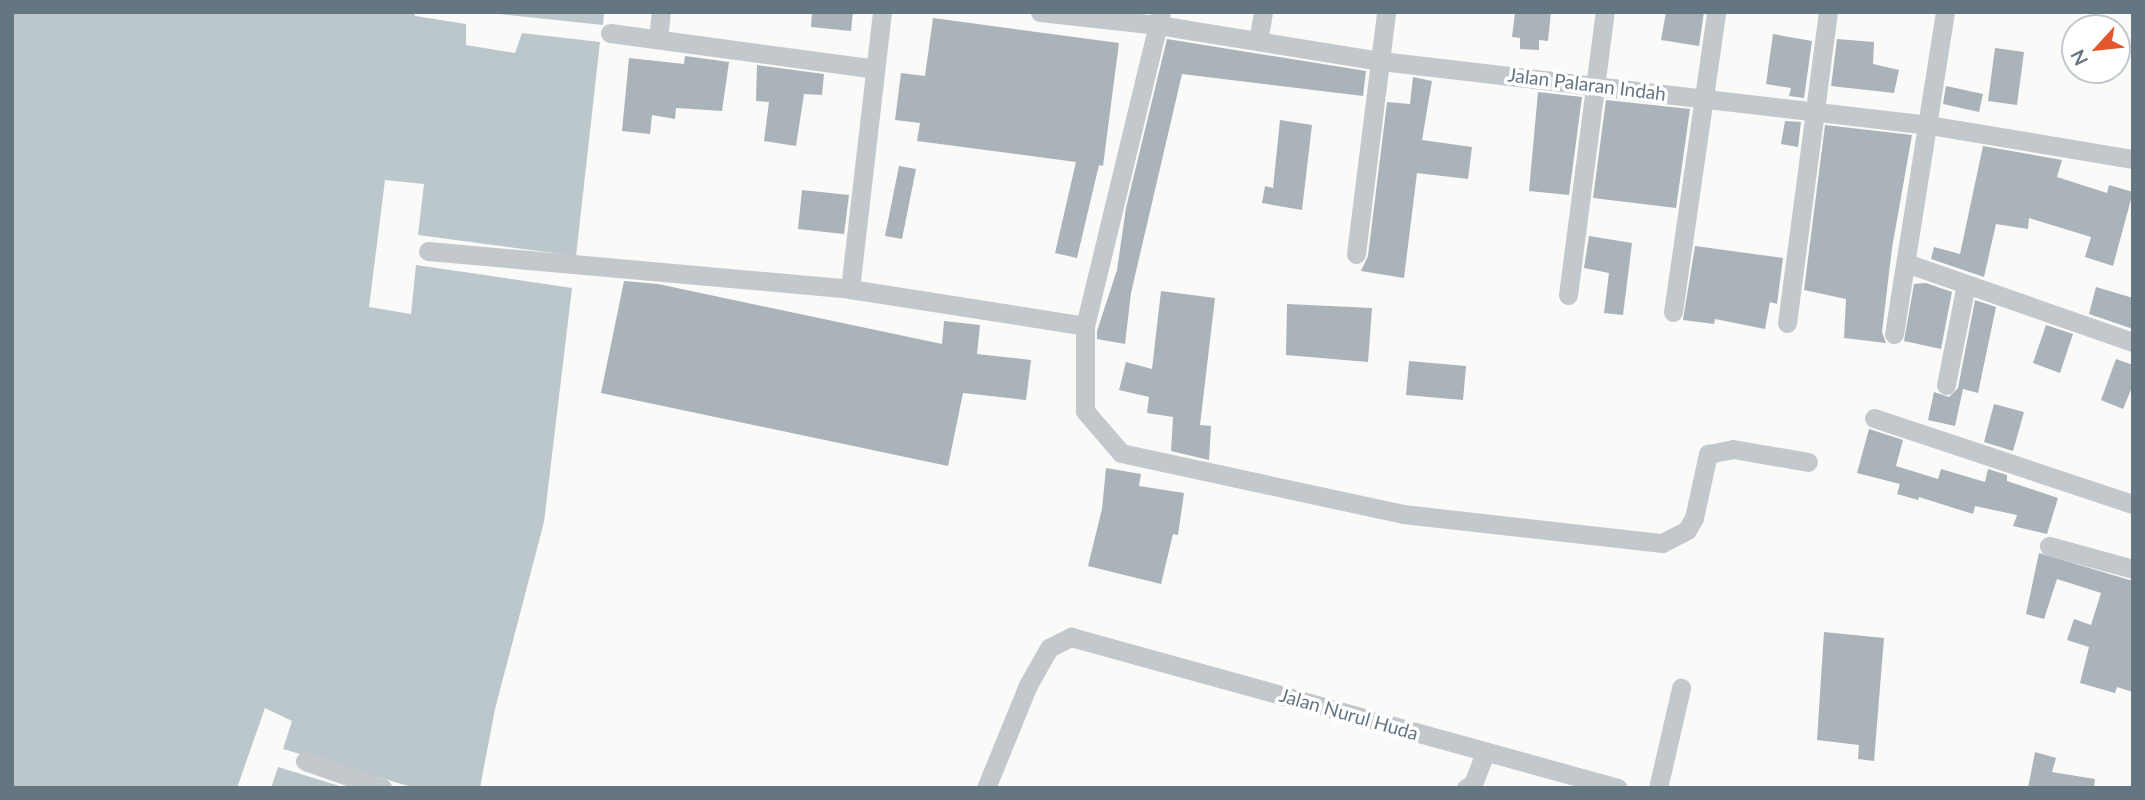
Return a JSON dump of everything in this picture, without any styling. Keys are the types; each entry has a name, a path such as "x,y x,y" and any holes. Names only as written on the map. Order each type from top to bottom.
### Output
{"street":[{"path":"657,39 661,12"},
{"path":"850,289 881,12"},
{"name":"Jalan Palaran Indah","path":"1040,12 1160,19 1258,41 1381,61 1596,83 1704,99 1929,125 2133,159"},
{"path":"1258,41 1263,12"},
{"path":"1356,254 1386,12"},
{"path":"1568,295 1605,12"},
{"path":"1673,312 1716,12"},
{"path":"1787,323 1828,12"},
{"path":"1894,334 1945,12"},
{"path":"1160,19 1085,326 1085,411 1121,453 1402,514 1662,543 1681,534 1693,518 1707,454 1733,449 1808,462"},
{"path":"610,33 875,69"},
{"path":"428,251 850,289 1085,326"},
{"path":"1906,263 2133,342"},
{"path":"1946,385 1966,284"},
{"path":"1874,418 2133,504"},
{"path":"2049,546 2133,569"},
{"name":"Jalan Nurul Huda","path":"986,788 1008,728 1049,648 1071,637 1079,643 1618,788"},
{"path":"1658,788 1681,688"},
{"path":"1466,788 1473,784 1485,752"},
{"path":"305,761 382,788"}],"shaded area":[{"path":"12,12 414,12 415,16 466,24 466,45 515,53 522,33 600,42 576,256 418,235 424,184 385,180 369,307 411,314 416,265 572,288 544,522 495,709 480,788 415,788 283,749 292,721 265,708 237,788 12,788"},
{"path":"480,12 604,12 603,25"},
{"path":"278,767 346,788 271,788"}],"building":[{"path":"812,12 853,12 851,31 811,27"},
{"path":"1515,12 1551,12 1548,41 1539,40 1539,50 1520,49 1520,38 1512,37"},
{"path":"1666,12 1704,12 1699,46 1661,40"},
{"path":"933,18 1119,43 1103,166 1099,165 1077,258 1055,253 1076,162 917,141 920,123 895,120 901,73 925,76"},
{"path":"1773,34 1812,41 1804,98 1789,96 1791,88 1766,84"},
{"path":"1167,39 1366,71 1363,96 1182,74 1131,293 1125,344 1097,339 1097,331 1117,270 1126,208"},
{"path":"1837,39 1874,42 1873,64 1899,70 1894,93 1831,86"},
{"path":"1995,48 2024,52 2017,105 1988,101"},
{"path":"685,56 729,62 722,111 676,108 675,119 652,115 650,134 622,131 629,58 684,64"},
{"path":"757,65 824,74 822,95 804,94 796,146 764,141 769,102 756,101"},
{"path":"1413,77 1432,81 1422,140 1472,147 1468,179 1417,173 1404,278 1361,271 1368,256 1387,102 1410,104"},
{"path":"1946,86 1983,94 1979,112 1943,104"},
{"path":"1538,92 1582,97 1569,195 1529,191"},
{"path":"1606,100 1690,109 1676,208 1593,198"},
{"path":"1280,120 1312,125 1302,210 1262,203 1265,186 1273,188"},
{"path":"1785,121 1801,122 1798,147 1781,144"},
{"path":"1825,125 1912,135 1892,248 1882,332 1886,343 1844,338 1846,299 1804,290"},
{"path":"1983,146 2062,160 2057,177 2107,193 2109,185 2133,192 2113,266 2085,257 2091,237 2029,218 2028,229 1996,224 1984,277 1931,259 1934,247 1960,254"},
{"path":"899,166 916,169 902,239 885,236"},
{"path":"802,190 849,195 844,234 798,229"},
{"path":"1589,236 1632,243 1623,315 1604,313 1609,273 1584,268"},
{"path":"1695,246 1783,258 1777,304 1770,302 1765,329 1715,319 1714,324 1683,320"},
{"path":"624,281 658,284 942,344 944,321 980,325 977,354 1031,360 1026,400 963,393 948,466 601,393"},
{"path":"1926,283 1952,292 1941,349 1904,341 1914,284"},
{"path":"2096,287 2133,298 2133,329 2089,314"},
{"path":"1161,291 1215,298 1200,425 1211,426 1209,460 1171,451 1173,417 1147,413 1149,397 1119,390 1126,362 1152,369"},
{"path":"1975,300 1996,307 1978,393 1963,389 1955,426 1928,420 1934,392 1949,397 1958,388"},
{"path":"1287,304 1372,308 1368,362 1286,355"},
{"path":"2046,325 2073,334 2060,373 2033,363"},
{"path":"2116,359 2133,365 2133,385 2123,409 2101,400"},
{"path":"1409,361 1466,366 1463,400 1406,395"},
{"path":"1994,404 2024,412 2013,451 1984,442"},
{"path":"1869,429 1903,440 1896,466 1938,479 1941,469 1985,482 1988,469 2007,475 2007,481 2058,498 2047,534 2013,526 2017,515 1975,506 1973,514 1919,497 1918,500 1897,494 1900,484 1857,473"},
{"path":"1106,468 1141,474 1139,486 1184,493 1178,535 1173,534 1161,584 1088,566 1102,509"},
{"path":"2039,553 2133,581 2133,692 2117,687 2115,693 2080,683 2089,647 2067,640 2074,619 2091,625 2101,593 2057,579 2044,619 2026,614"},
{"path":"1824,632 1884,638 1874,761 1858,759 1859,745 1817,740"},
{"path":"2035,752 2056,758 2052,772 2095,779 2094,788 2028,788"}]}
